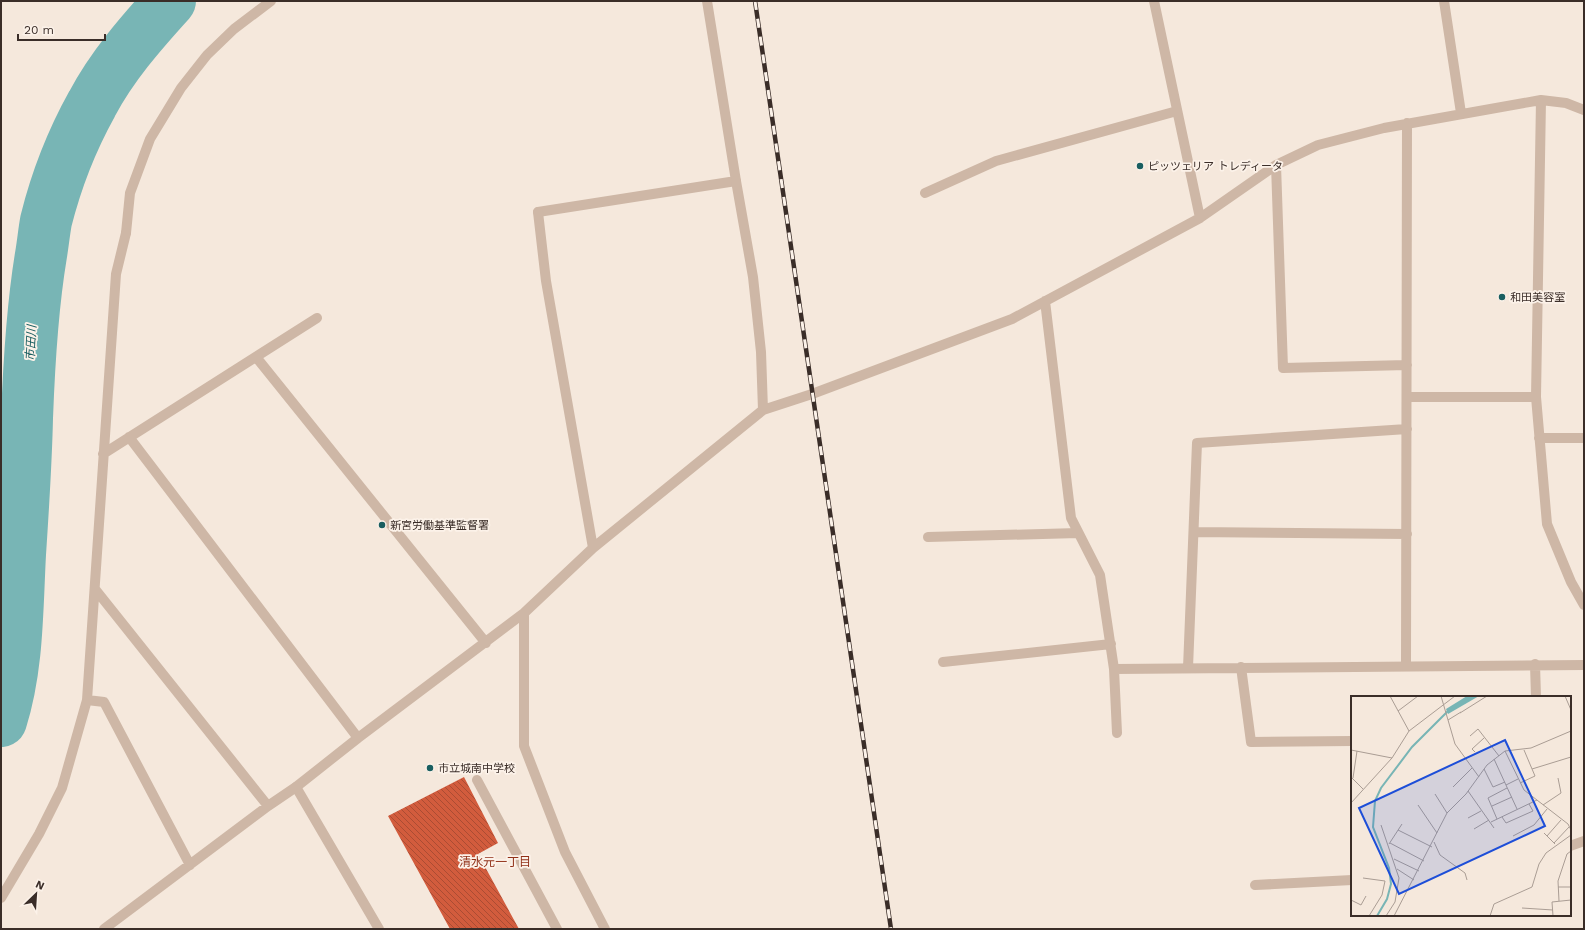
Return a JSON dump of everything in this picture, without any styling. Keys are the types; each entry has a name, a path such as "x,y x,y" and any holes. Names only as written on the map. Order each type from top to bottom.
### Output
{"street":[{"path":"1,898 39,834 62,788 88,700 116,274 126,234 130,193 150,139 182,88 207,54 234,29 271,1"},
{"path":"707,1 753,277 761,352 763,410"},
{"path":"1154,1 1200,218"},
{"path":"1444,1 1461,113"},
{"path":"1541,100 1536,397 1539,438 1547,524 1571,582 1584,605"},
{"path":"104,929 268,806 296,787 358,738 486,643 524,613 593,548 763,410 812,394 1012,318 1200,218 1276,165 1318,145 1407,123 1541,100 1566,103 1584,110"},
{"path":"924,193 996,162 1177,111"},
{"path":"1406,665 1407,123"},
{"path":"1276,165 1283,368 1407,365"},
{"path":"593,548 546,281 538,212 736,181"},
{"path":"1045,301 1071,518 1100,575 1114,669 1117,733"},
{"path":"103,454 318,318"},
{"path":"256,357 486,643"},
{"path":"1407,397 1536,397"},
{"path":"1188,668 1197,443 1407,430"},
{"path":"129,437 358,738"},
{"path":"1539,438 1584,438"},
{"path":"1194,532 1407,534"},
{"path":"928,537 1078,533"},
{"path":"95,589 268,806"},
{"path":"524,613 524,746 564,852 605,929"},
{"path":"943,662 1111,644"},
{"path":"1535,664 1536,696"},
{"path":"1114,669 1584,664"},
{"path":"1241,667 1251,742 1351,742"},
{"path":"88,700 104,702 190,865"},
{"path":"477,780 557,929"},
{"path":"296,787 379,929"},
{"path":"1571,846 1584,841"},
{"path":"1256,885 1351,880"}],"building":[{"path":"464,777 498,843 478,854 519,929 450,929 388,816"}],"waterway":[{"name":"市田川","path":"1,721 11,680 16,638 31,336 35,296 46,221 65,161 92,104 118,63 170,1"}],"railway":[{"path":"755,1 891,929"}],"place":[{"name":"ピッツェリア トレディータ","path":"1140,166"},
{"name":"和田美容室","path":"1502,297"},
{"name":"新宮労働基準監督署","path":"382,525"},
{"name":"市立城南中学校","path":"430,768"}],"district":[{"name":"清水元一丁目","path":"495,862"}]}
